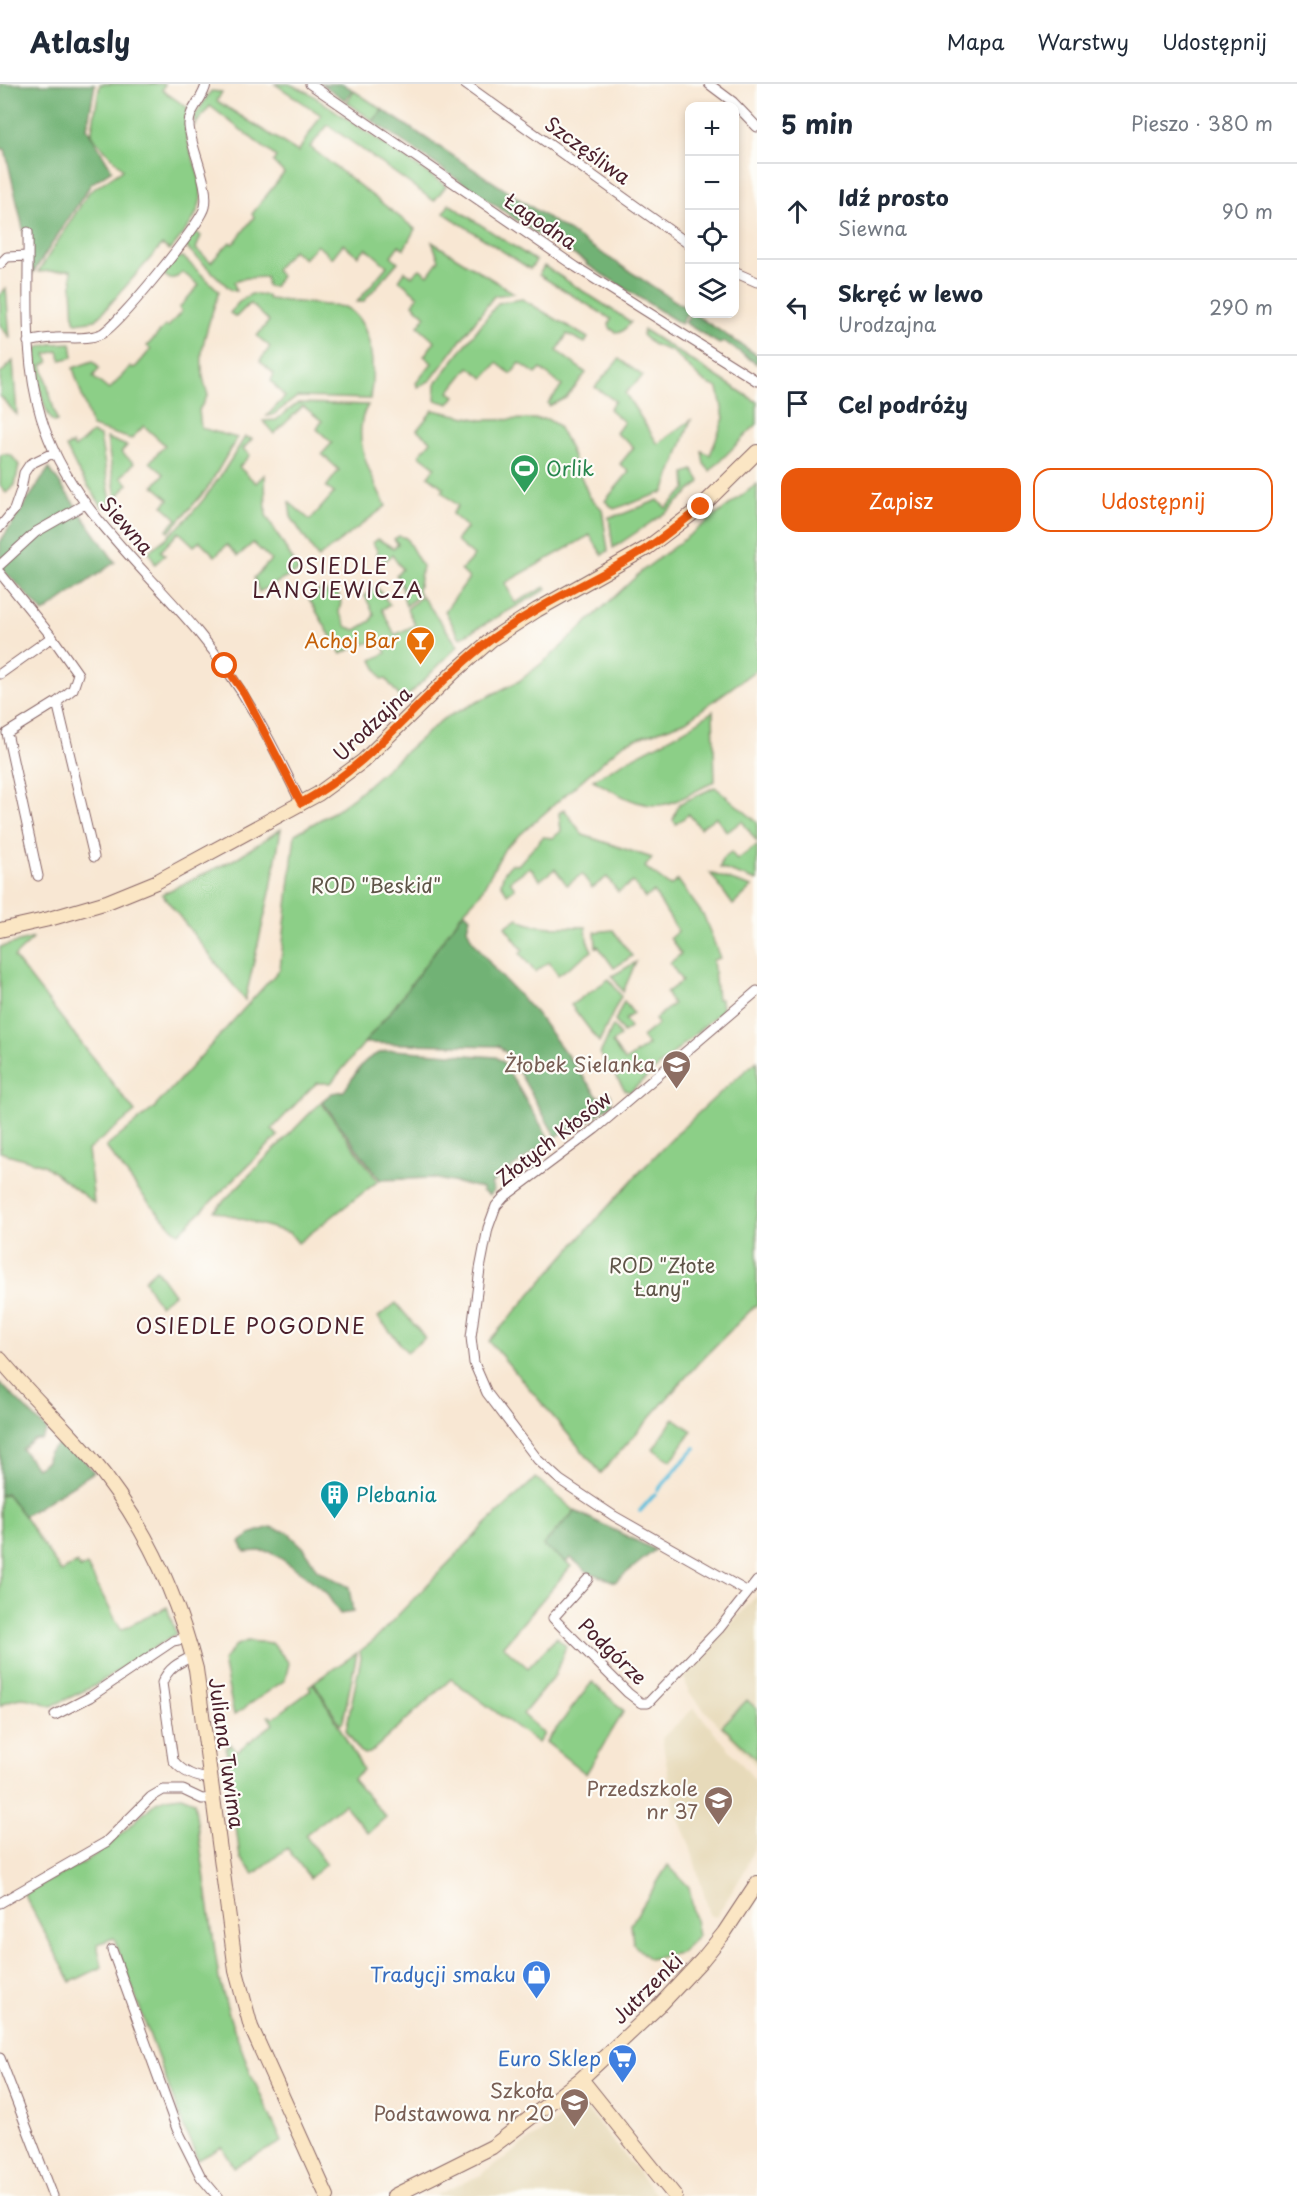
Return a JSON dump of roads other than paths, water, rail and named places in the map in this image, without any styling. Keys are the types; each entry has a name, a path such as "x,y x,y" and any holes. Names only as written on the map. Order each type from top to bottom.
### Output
{"street":[{"path":"28,342 55,338 89,338 105,332 168,262 198,222 205,207 205,194 189,126 192,111 205,90 206,84"},
{"name":"Łagodna","path":"310,84 576,267 757,381"},
{"name":"Szczęśliwa","path":"465,84 685,241"},
{"path":"709,84 733,102 757,127"},
{"name":"Siewna","path":"28,232 28,342 32,380 42,419 55,452 85,504 198,631 244,693 301,803"},
{"path":"0,264 7,257 28,255"},
{"path":"739,274 757,282"},
{"path":"0,527 14,510 24,473 30,464 55,452"},
{"name":"Urodzajna","path":"0,930 50,919 107,902 156,882 339,780 363,761 453,672 492,639 537,610 647,548 701,507 757,452"},
{"path":"0,565 36,532 85,504"},
{"path":"0,573 52,637 78,674 73,689 7,734 38,876"},
{"path":"0,674 52,637"},
{"path":"57,702 94,858"},
{"name":"Złotych Kłosów","path":"748,1592 598,1506 560,1480 538,1460 487,1394 474,1363 471,1337 484,1244 492,1215 504,1197 595,1129 757,991"},
{"name":"Juliana Tuwima","path":"0,1359 88,1455 127,1505 154,1552 188,1638 201,1698 236,1971 251,2027 327,2196"},
{"name":"Podgórze","path":"588,1579 553,1618 628,1693 641,1703 648,1703 719,1629 757,1581"},
{"path":"55,1715 90,1697 173,1641 188,1638"},
{"path":"193,1656 177,1663 166,1673 162,1683 173,1760 180,1768 202,1778 212,1779"},
{"path":"0,1903 106,1842 151,1797 163,1790 183,1790 202,1798 214,1798"},
{"name":"Jutrzenki","path":"394,2196 492,2147 581,2079 661,2004 696,1967 724,1933 757,1883"},
{"path":"112,1950 177,2129 201,2177 218,2196"},
{"path":"0,2058 52,2196"},
{"path":"581,2079 675,2196"}],"waterway":[{"path":"658,1490 695,1448"},
{"path":"640,1511 655,1494"}],"place":[{"name":"Orlik","path":"525,494"},
{"name":"Achoj Bar","path":"420,666"},
{"name":"Żłobek Sielanka","path":"677,1090"},
{"name":"Plebania","path":"335,1520"},
{"name":"Przedszkole nr 37","path":"719,1826"},
{"name":"Tradycji smaku","path":"537,2000"},
{"name":"Euro Sklep","path":"622,2084"},
{"name":"Szkoła Podstawowa nr 20","path":"575,2128"}],"district":[{"name":"OSIEDLE LANGIEWICZA","path":"338,577"},
{"name":"OSIEDLE POGODNE","path":"251,1325"}],"park label":[{"name":"ROD \"Beskid\"","path":"376,885"},
{"name":"ROD \"Złote Łany\"","path":"662,1276"}]}
